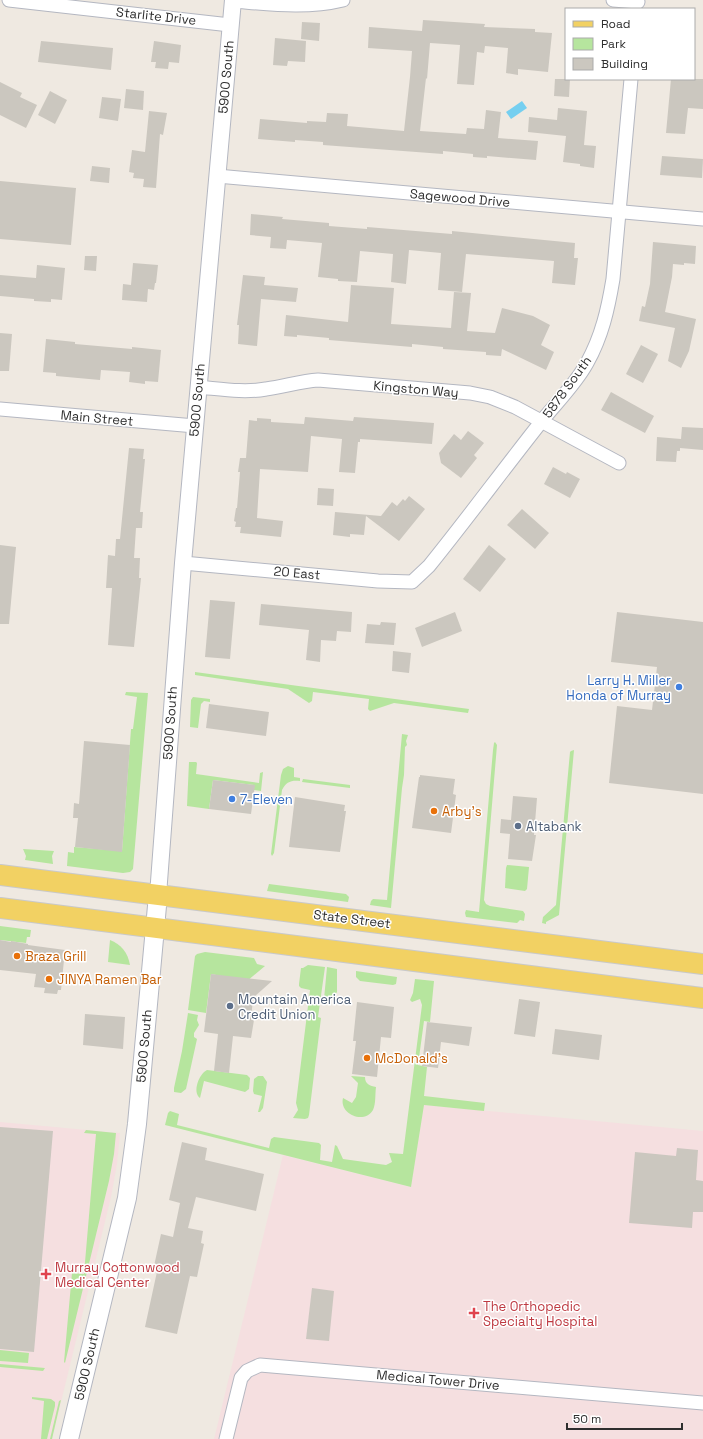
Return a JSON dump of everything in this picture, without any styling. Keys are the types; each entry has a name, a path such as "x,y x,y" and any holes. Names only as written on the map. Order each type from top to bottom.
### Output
{"main road":[{"name":"State Street","path":"0,874 703,964"},
{"name":"5900 South","path":"69,1439 126,1198 137,1124 158,895"},
{"path":"0,908 703,998"}],"street":[{"name":"Starlite Drive","path":"9,0 230,24"},
{"name":"5900 South","path":"158,895 172,685 233,0"},
{"path":"233,0 298,6 324,4 343,0"},
{"path":"613,0 637,4"},
{"name":"5878 South","path":"412,582 429,566 541,422 572,385 587,364 599,338 608,311 613,279 631,80"},
{"name":"Sagewood Drive","path":"217,176 703,219"},
{"name":"Kingston Way","path":"198,387 248,391 267,389 303,381 318,380 470,393 490,397 515,407 619,463"},
{"name":"Main Street","path":"0,409 195,426"},
{"name":"20 East","path":"183,562 378,581 412,582"},
{"name":"Medical Tower Drive","path":"226,1439 242,1378 247,1371 260,1365 703,1403"}],"shaded area":[{"name":"The Orthopedic Specialty Hospital","path":"424,1105 703,1131 703,1439 214,1439 283,1155 411,1187"},
{"name":"Murray Cottonwood Medical Center","path":"0,1122 120,1133 117,1164 111,1197 52,1439 0,1439"}],"green space":[{"path":"195,672 469,709 468,713 394,703 370,711 368,709 369,699 313,692 312,701 309,703 288,689 195,675"},
{"path":"126,692 148,693 133,869 130,872 123,873 67,866 68,852 74,853 74,847 122,851 131,729 133,729 137,697 125,695"},
{"path":"193,697 210,699 210,702 204,701 201,704 198,728 190,727 191,700"},
{"path":"402,734 408,735 406,741 407,745 405,747 404,775 391,908 370,905 373,899 387,900"},
{"path":"495,742 497,745 484,900 486,904 490,906 523,911 525,914 524,921 520,920 517,923 466,917 465,913 466,910 479,912 493,750"},
{"path":"574,750 559,915 546,922 546,924 542,923 543,917 556,905 570,752"},
{"path":"189,762 197,763 196,774 259,783 260,773 263,772 261,791 254,790 254,785 213,780 209,809 187,806"},
{"path":"288,766 294,768 294,777 300,778 300,781 289,782 282,790 274,853 272,856 271,854 281,775 283,769"},
{"path":"303,779 350,785 350,788 302,782"},
{"path":"23,849 54,851 52,856 53,864 25,860 26,856"},
{"path":"507,865 529,867 527,889 525,891 505,888"},
{"path":"269,884 346,894 349,897 348,902 267,891"},
{"path":"0,926 31,930 30,937 27,937 26,943 0,940"},
{"path":"110,940 123,950 128,957 130,965 108,962"},
{"path":"205,952 254,958 257,964 265,966 247,981 211,974 206,1013 188,1010 195,956"},
{"path":"308,965 325,967 318,1017 321,1018 309,1115 308,1118 305,1119 293,1118 298,1110 296,1103 310,990 301,988 299,984 301,968"},
{"path":"327,967 337,969 337,992 335,995 324,999"},
{"path":"356,971 397,977 396,984 393,985 360,981 356,977"},
{"path":"415,979 434,981 430,1022 424,1021 418,1065 427,1067 424,1096 485,1103 484,1111 424,1105 411,1187 165,1125 168,1113 170,1111 179,1114 177,1125 269,1148 271,1139 274,1137 319,1143 321,1145 320,1160 332,1162 335,1145 337,1146 343,1159 386,1165 392,1162 389,1153 403,1154 422,1005 420,999 412,1002 410,1000 413,993"},
{"path":"188,1013 198,1015 197,1020 199,1025 194,1033 194,1037 197,1039 186,1089 181,1093 174,1092 174,1088"},
{"path":"207,1070 247,1075 250,1078 249,1089 245,1092 204,1081 200,1098 197,1092 199,1079"},
{"path":"258,1076 263,1076 267,1082 263,1108 260,1112 258,1112 262,1096 254,1094 253,1091 254,1079"},
{"path":"351,1076 365,1077 368,1084 376,1087 374,1108 364,1117 353,1116 348,1113 343,1104 343,1098 352,1103 356,1097 358,1083"},
{"path":"86,1130 116,1133 109,1181 65,1363 72,1273 84,1274 96,1134 84,1133"},
{"path":"0,1350 29,1353 28,1363 0,1361"},
{"path":"0,1364 45,1368 43,1371 0,1367"},
{"path":"32,1397 51,1399 55,1402 47,1439 41,1439 44,1401 32,1399"},
{"path":"61,1400 52,1439 50,1439 59,1401"}],"water":[{"path":"522,101 527,108 511,119 506,112"}],"building":[{"path":"423,20 485,24 484,27 535,29 535,32 552,33 548,72 518,69 518,75 506,73 508,48 485,46 484,53 477,52 474,85 457,84 460,45 430,43 420,131 466,134 467,128 484,129 486,110 501,112 498,138 538,141 536,160 487,156 487,158 473,157 473,154 443,151 443,154 323,145 323,142 295,140 295,142 258,139 260,119 307,123 307,121 326,122 327,113 348,114 347,126 404,131 412,51 368,48 369,27 422,31"},
{"path":"302,22 320,23 319,41 301,39"},
{"path":"275,38 306,41 305,62 288,61 287,66 273,65"},
{"path":"41,41 113,48 111,70 38,62"},
{"path":"154,41 181,45 179,63 169,62 168,69 155,68 156,62 151,62"},
{"path":"555,79 570,80 569,97 554,96"},
{"path":"703,79 703,109 688,108 685,134 666,133 671,80"},
{"path":"0,82 22,93 20,97 37,105 26,128 0,115"},
{"path":"126,89 144,91 143,110 124,108"},
{"path":"50,91 67,100 55,124 38,115"},
{"path":"102,97 121,99 118,121 99,118"},
{"path":"558,108 587,111 584,145 596,146 594,168 580,166 580,164 563,162 566,136 528,132 529,117 557,120"},
{"path":"149,111 167,113 163,135 160,134 156,188 143,187 144,179 133,178 134,173 129,172 132,150 145,152"},
{"path":"662,156 703,159 702,178 660,175"},
{"path":"92,166 110,168 109,183 90,181"},
{"path":"0,181 76,188 71,245 0,239"},
{"path":"251,214 283,217 282,219 329,223 329,226 367,229 367,227 452,234 452,231 575,243 574,258 578,258 575,285 552,283 554,261 466,254 462,292 438,290 441,253 409,250 406,284 391,282 393,254 360,251 357,282 338,281 338,279 318,277 322,243 287,240 286,249 270,248 271,237 250,235"},
{"path":"653,242 696,246 695,264 673,264 665,312 696,319 689,351 681,368 668,361 675,328 639,321 642,306 645,307 650,284"},
{"path":"85,256 97,256 96,271 84,270"},
{"path":"133,263 158,265 154,290 148,289 147,302 122,300 123,284 131,285"},
{"path":"37,265 65,268 62,300 51,299 51,302 34,301 34,299 0,296 0,275 36,278"},
{"path":"243,275 265,277 264,285 298,288 296,302 261,299 257,346 238,344 239,325 237,325"},
{"path":"351,285 394,288 391,324 451,328 454,292 471,293 467,331 495,333 502,308 533,316 550,325 541,345 554,352 546,370 502,349 501,356 486,355 486,352 443,349 443,347 412,344 412,347 329,340 329,338 297,335 297,337 284,336 286,315 348,322"},
{"path":"0,333 12,334 9,371 0,371"},
{"path":"46,339 75,342 75,344 161,350 158,382 145,381 145,384 129,382 130,372 101,370 100,380 56,376 56,373 43,372"},
{"path":"641,345 658,354 643,383 626,374"},
{"path":"611,392 654,416 645,433 601,410"},
{"path":"305,417 353,421 354,417 434,423 432,444 360,439 360,442 358,442 355,473 339,472 342,439 311,436 308,472 260,469 257,518 283,521 281,537 240,533 241,527 235,527 236,522 234,521 237,508 240,458 246,458 249,420 257,421 257,418 271,419 271,422 304,424"},
{"path":"682,427 703,428 703,450 680,448 680,451 677,451 676,462 656,461 657,437 681,439"},
{"path":"468,431 484,443 474,455 477,458 461,478 441,463 439,453 454,434 461,440"},
{"path":"129,448 144,449 143,459 145,459 140,512 143,512 142,528 136,528 134,558 140,558 139,578 141,578 134,647 108,645 112,588 106,588 108,555 115,556 116,539 120,539"},
{"path":"553,467 580,479 570,498 544,484"},
{"path":"318,488 334,489 333,506 317,505"},
{"path":"409,496 425,509 399,541 366,516 364,535 350,534 350,537 333,535 335,512 381,516 392,502 397,506 403,499 405,501"},
{"path":"522,509 549,533 535,549 507,525"},
{"path":"0,545 16,547 9,624 0,624"},
{"path":"489,545 506,559 480,592 463,579"},
{"path":"210,600 235,602 230,659 205,657"},
{"path":"261,604 352,612 351,632 337,631 336,641 321,640 320,662 306,660 309,630 259,625"},
{"path":"455,612 462,631 422,647 415,628"},
{"name":"Larry H. Miller Honda of Murray","path":"617,612 703,622 703,794 609,783 617,706 652,710 657,667 611,662"},
{"path":"381,622 396,623 394,645 365,643 367,624 380,625"},
{"path":"393,651 411,653 409,673 392,671"},
{"path":"209,704 269,712 266,736 206,728"},
{"path":"84,741 130,745 122,852 75,847 78,818 73,818 74,803 79,804"},
{"name":"Arby's","path":"420,775 455,779 453,794 456,795 451,833 412,828"},
{"name":"7-Eleven","path":"213,780 255,785 251,814 209,809"},
{"name":"Altabank","path":"513,796 537,798 534,835 536,835 532,861 508,859 510,834 500,833 501,819 511,820"},
{"path":"295,797 345,805 344,811 346,811 340,852 289,847"},
{"path":"0,940 65,950 61,990 58,990 57,994 44,993 45,988 34,987 36,974 0,970"},
{"name":"Mountain America Credit Union","path":"211,974 272,981 253,998 251,1020 254,1020 251,1038 233,1036 229,1073 214,1071 218,1034 204,1032"},
{"path":"519,999 540,1002 535,1037 514,1034"},
{"name":"McDonald's","path":"357,1002 394,1007 391,1038 381,1037 377,1077 352,1074 356,1041 353,1041"},
{"path":"85,1014 125,1017 123,1049 83,1045"},
{"path":"427,1022 472,1027 469,1046 441,1042 438,1068 422,1066"},
{"path":"555,1029 602,1035 599,1060 552,1054"},
{"path":"0,1127 53,1131 34,1352 0,1349"},
{"path":"182,1142 207,1148 205,1160 264,1174 256,1211 196,1197 188,1228 203,1231 201,1243 204,1244 197,1277 190,1276 177,1334 145,1327 158,1267 154,1266 161,1234 173,1237 180,1203 169,1200"},
{"path":"677,1148 698,1150 696,1180 703,1181 703,1212 693,1212 692,1228 629,1223 635,1152 676,1156"},
{"path":"312,1288 334,1291 329,1341 306,1339"}],"place":[{"name":"Larry H. Miller Honda of Murray","path":"679,687"},
{"name":"7-Eleven","path":"232,799"},
{"name":"Arby's","path":"434,811"},
{"name":"Altabank","path":"518,826"},
{"name":"Braza Grill","path":"17,956"},
{"name":"JINYA Ramen Bar","path":"49,979"},
{"name":"Mountain America Credit Union","path":"230,1006"},
{"name":"McDonald's","path":"367,1058"},
{"name":"Murray Cottonwood Medical Center","path":"46,1274"},
{"name":"The Orthopedic Specialty Hospital","path":"474,1313"}]}
